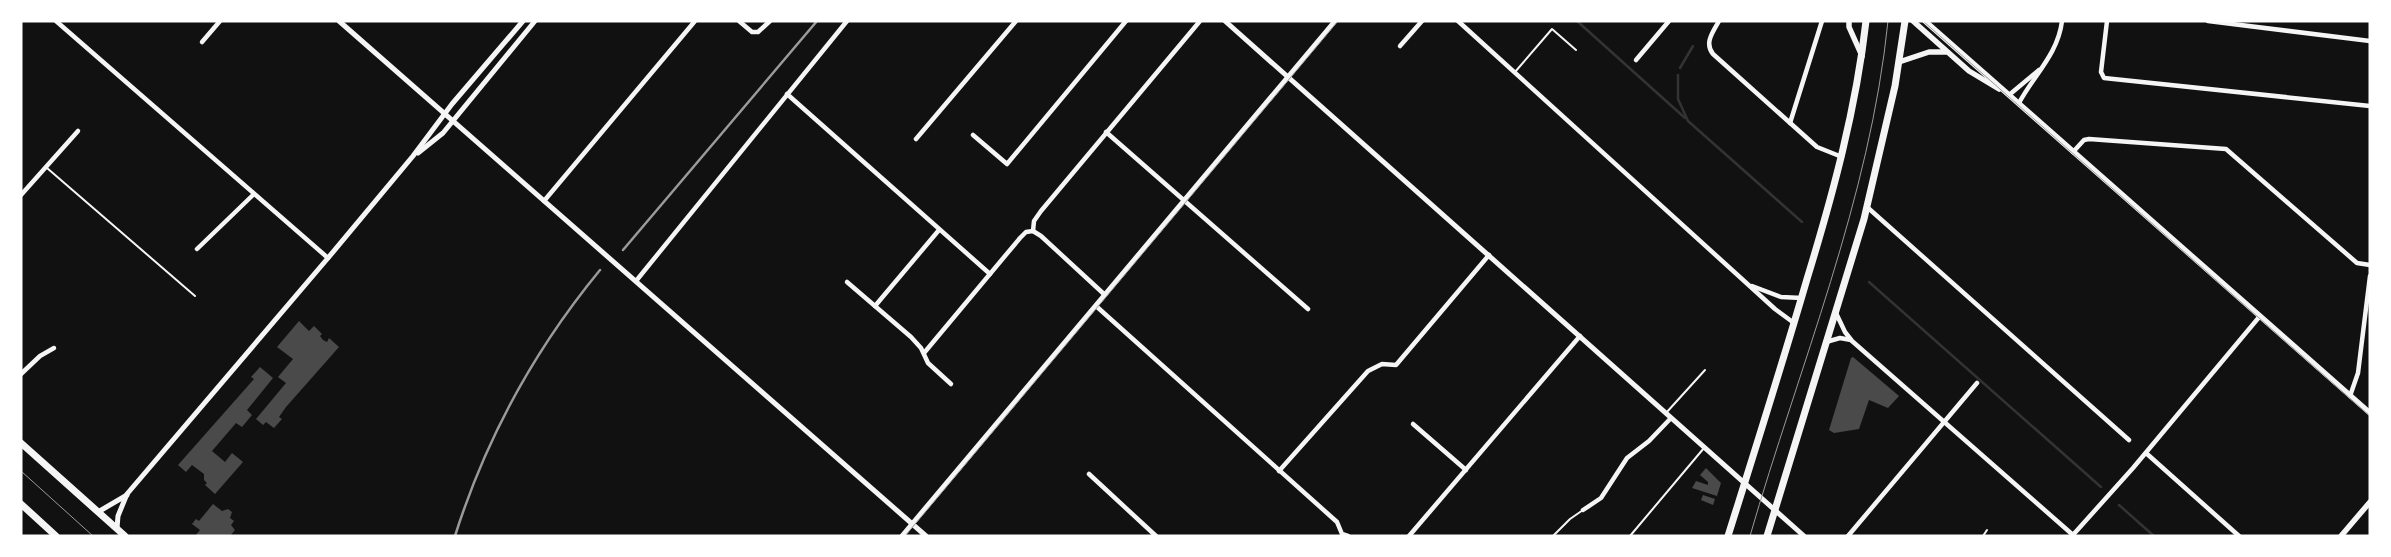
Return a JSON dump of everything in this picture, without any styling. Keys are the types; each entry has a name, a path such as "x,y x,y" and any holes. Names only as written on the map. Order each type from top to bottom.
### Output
{"highway":[{"path":"1728,536 1802,298 1842,158 1862,56 1866,21"},
{"path":"1767,536 1879,164 1905,21"},
{"path":"21,444 125,536"},
{"path":"21,504 56,536"}],"main road":[{"path":"1849,21 1849,27 1862,56"},
{"path":"1913,21 1946,52 1975,75 2009,95"},
{"path":"1926,21 2370,413"},
{"path":"1899,62 1926,53 1946,52"},
{"path":"2341,536 2370,502"}],"street":[{"path":"56,21 328,258"},
{"path":"202,42 220,21"},
{"path":"338,21 926,536"},
{"path":"98,512 127,494 328,258 413,156 444,114 523,21"},
{"path":"413,156 443,133 534,21"},
{"path":"544,201 695,21"},
{"path":"739,21 752,32 758,32 770,21"},
{"path":"636,281 847,21"},
{"path":"916,139 1016,21"},
{"path":"973,135 1006,164 1126,21"},
{"path":"1033,231 1034,221 1041,211 1200,21"},
{"path":"1224,21 1804,536"},
{"path":"902,536 1336,21"},
{"path":"1400,46 1422,21"},
{"path":"1458,21 1776,309 1794,322"},
{"path":"1636,60 1669,21"},
{"path":"1718,21 1710,36 1710,50 1820,150 1842,158"},
{"path":"1790,123 1822,21"},
{"path":"2019,103 2056,45 2062,21"},
{"path":"2107,21 2101,72 2104,78 2370,106"},
{"path":"2208,21 2370,41"},
{"path":"2256,21 2256,28"},
{"path":"2009,95 2040,69"},
{"path":"787,94 990,274"},
{"path":"22,192 78,131"},
{"path":"1106,132 1308,309"},
{"path":"2074,152 2084,140 2089,138 2226,149 2357,263 2370,265"},
{"path":"197,249 254,194"},
{"path":"1867,208 2129,440"},
{"path":"875,306 939,230"},
{"path":"924,353 1024,234 1033,231"},
{"path":"1033,231 1041,236 1105,295"},
{"path":"1279,471 1368,371 1382,364 1396,365 1489,255"},
{"path":"2350,396 2358,373 2370,276"},
{"path":"847,282 911,337 924,353 928,363 951,384"},
{"path":"1751,285 1781,297 1802,298"},
{"path":"1096,306 1337,522 1341,535 1348,536"},
{"path":"1836,312 1845,332 1852,341 2073,535 2146,453 2260,316"},
{"path":"1409,536 1580,336"},
{"path":"1826,342 1840,338 1852,341"},
{"path":"21,374 40,356 54,348"},
{"path":"1848,536 1977,383"},
{"path":"1583,510 1601,498 1627,458 1649,441 1671,418"},
{"path":"1413,424 1466,470"},
{"path":"2146,453 2240,536"},
{"path":"1089,474 1156,536"},
{"path":"117,528 118,516 127,494"}],"lane":[{"path":"1515,73 1552,29 1576,50"},
{"path":"46,167 195,296"},
{"path":"1666,414 1704,370"},
{"path":"1630,536 1704,448"},
{"path":"1553,536 1570,519 1583,510"},
{"path":"1983,536 1987,530"}],"building":[{"path":"299,321 309,331 314,326 322,334 320,336 323,340 327,342 329,338 339,347 286,407 279,417 282,419 274,428 266,422 263,425 256,419 286,383 278,377 293,359 277,347"},
{"path":"1853,357 1899,396 1888,408 1869,400 1859,429 1834,433 1829,430 1851,358"},
{"path":"260,367 273,378 247,410 252,415 242,427 236,423 212,451 225,462 232,453 243,462 215,494 205,485 207,483 204,480 204,474 192,465 186,472 178,465 254,379 251,377"},
{"path":"1706,468 1721,483 1717,496 1692,488 1696,481 1708,485 1708,482 1700,475"},
{"path":"1703,495 1715,499 1713,505 1701,500"},
{"path":"213,504 222,511 228,509 232,512 230,518 234,521 231,525 235,530 230,536 195,536 200,530 192,524 196,519 199,521"}],"waterway":[{"path":"1577,21 1685,118"},
{"path":"1680,68 1693,46"},
{"path":"1678,75 1678,99 1688,121 1802,222"},
{"path":"1869,282 2101,487"},
{"path":"2119,505 2154,536"}],"tram line":[{"path":"905,536 1338,21"},
{"path":"1750,536 1831,282 1849,217 1866,153 1879,87 1888,21"},
{"path":"1923,21 2370,416"},
{"path":"21,471 93,536"}],"railway":[{"path":"623,250 817,21"},
{"path":"455,536 482,464 515,396 554,331 600,270"}]}
